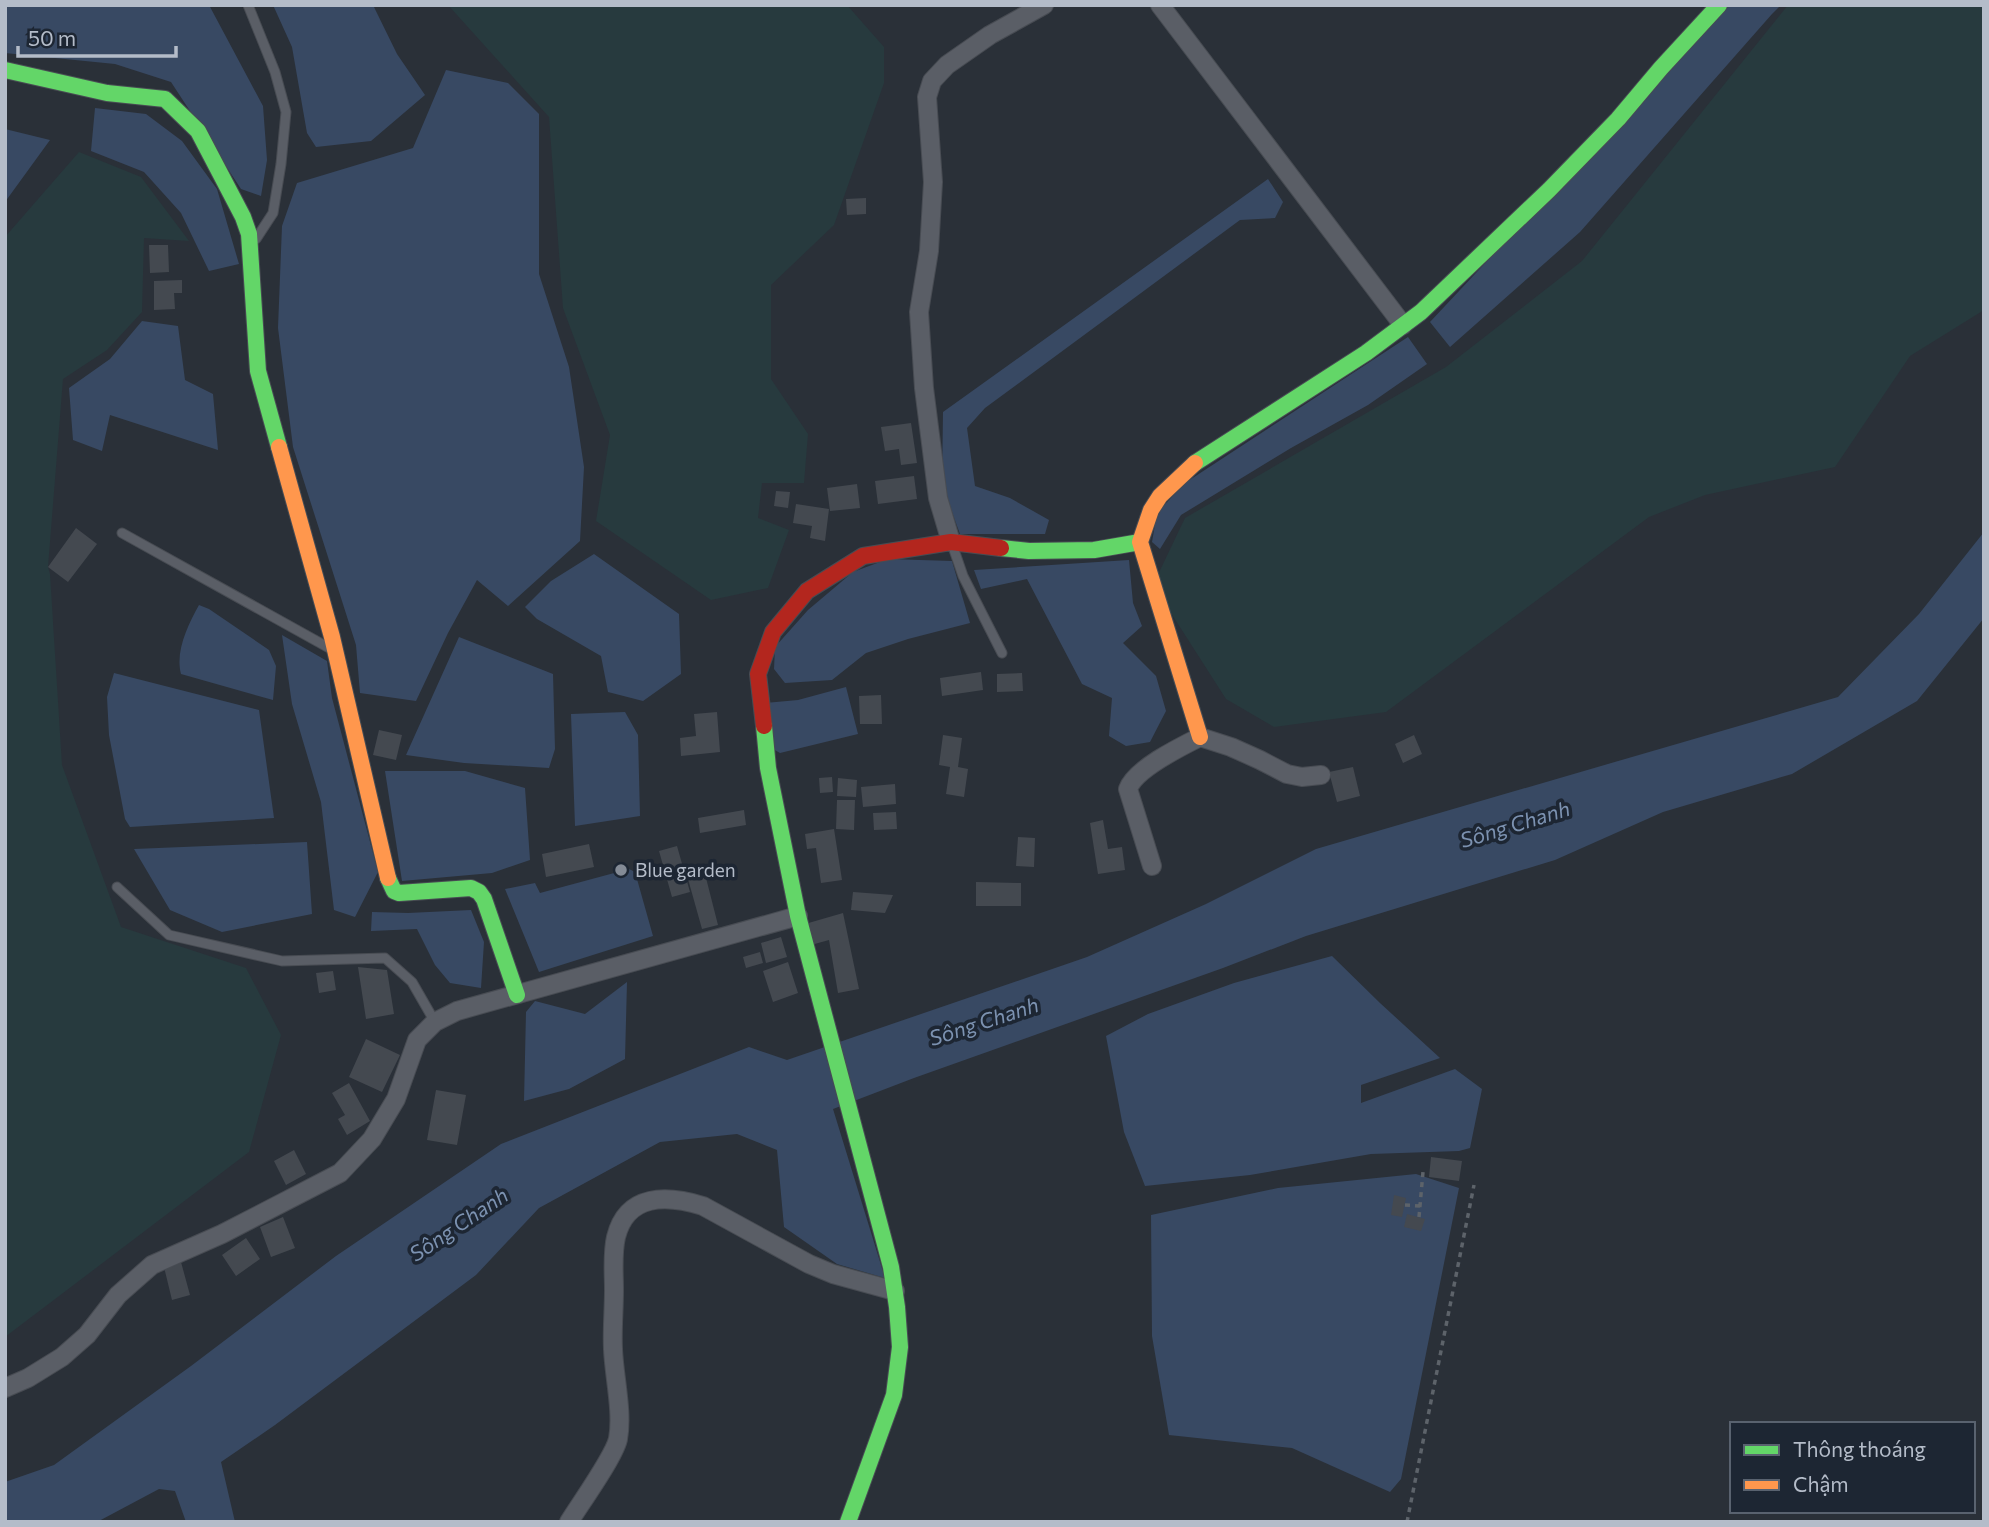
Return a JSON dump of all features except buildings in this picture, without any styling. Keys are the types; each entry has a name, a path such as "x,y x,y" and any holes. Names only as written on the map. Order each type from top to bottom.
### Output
{"street":[{"path":"951,542 938,498 924,388 919,312 929,251 933,182 927,97 932,81 947,65 990,35 1044,5"},
{"path":"1160,5 1404,326"},
{"path":"1200,737 1140,542 1151,510 1160,496 1194,464 1366,353 1421,312 1549,190 1719,5"},
{"path":"5,70 107,93 165,99 198,131 243,217 249,234 258,371 336,652 390,885 399,894 471,888 479,892 484,899 517,995"},
{"path":"848,1522 894,1395 900,1347 895,1291 799,916 768,768 758,674 773,632 807,591 863,556 951,542 1029,551 1094,550 1140,542"},
{"path":"1152,866 1128,789 1135,776 1181,746 1200,737 1251,755 1287,774 1302,777 1321,775"},
{"path":"5,1388 28,1378 62,1357 87,1335 118,1295 152,1265 222,1234 340,1174 372,1139 396,1099 417,1040 435,1022 457,1011 799,916"},
{"path":"569,1522 618,1441 612,1347 614,1257 619,1228 623,1219 635,1207 653,1199 666,1198 703,1206 809,1264 833,1274 895,1291"}],"lane":[{"path":"248,5 275,72 286,112 281,164 272,213 250,248"},
{"path":"122,533 336,652"},
{"path":"951,542 963,576 1003,653"},
{"path":"117,887 169,935 282,961 385,958 412,982 435,1022"}],"path":[{"path":"1419,1217 1423,1172"},
{"path":"1407,1522 1474,1185"},
{"path":"1405,1205 1420,1206"}],"green space":[{"path":"448,5 847,5 884,47 884,83 834,225 771,285 771,379 808,434 804,483 762,483 758,518 789,530 768,588 711,600 596,521 610,435 563,308 549,117"},
{"path":"1788,5 1984,5 1984,310 1910,356 1835,467 1705,495 1649,517 1386,712 1274,727 1226,699 1153,585 1185,518 1446,367 1582,261"},
{"path":"79,152 141,177 189,241 144,238 142,312 107,350 63,379 48,567 62,765 121,927 246,968 281,1035 249,1152 5,1337 5,237"}],"water":[{"path":"5,5 209,5 263,106 267,160 261,196 241,189 171,82 115,64 5,53"},
{"path":"273,5 373,5 397,54 425,95 371,141 316,147 307,133 292,47"},
{"path":"1727,5 1781,5 1580,232 1450,347 1430,322"},
{"path":"446,70 508,83 539,114 539,274 569,367 584,467 580,541 508,606 477,580 416,701 360,693 356,645 293,447 278,328 282,226 297,183 413,148"},
{"path":"95,108 146,114 182,141 217,189 239,264 209,271 181,213 144,172 91,151"},
{"path":"5,129 50,140 5,202"},
{"path":"1268,179 1283,202 1275,218 1240,220 985,408 967,428 975,486 1010,498 1049,520 1045,534 960,534 942,485 943,412"},
{"path":"142,321 178,326 185,380 213,394 218,450 110,415 102,451 73,440 69,388 110,359"},
{"path":"1408,337 1427,364 1368,405 1181,515 1160,549 1152,542 1157,513 1185,483"},
{"name":"Sông Chanh","path":"1984,532 1984,618 1917,701 1792,774 1663,812 1555,860 1306,936 833,1109 885,1278 837,1264 784,1227 777,1150 737,1134 660,1142 539,1208 476,1275 221,1462 235,1522 186,1522 175,1491 159,1489 97,1522 5,1522 5,1482 54,1465 336,1256 501,1144 749,1047 787,1060 1087,957 1206,904 1316,849 1838,697 1919,614"},
{"path":"594,554 679,614 681,674 643,701 608,692 601,656 537,619 525,607 551,581"},
{"path":"888,559 952,561 970,623 866,653 832,680 785,683 774,669 775,647 808,610 853,572"},
{"path":"1129,560 1133,603 1142,626 1123,643 1156,676 1166,711 1150,742 1126,746 1109,736 1112,698 1082,684 1027,579 981,589 974,570"},
{"path":"199,605 269,650 276,666 273,700 181,674 181,647"},
{"path":"282,635 327,661 332,698 378,872 355,917 334,910 321,802 292,704"},
{"path":"459,637 553,674 555,749 549,768 464,763 406,755"},
{"path":"114,673 259,710 274,818 130,827 125,819 109,735 107,697"},
{"path":"846,687 858,734 780,753 773,749 765,703 798,700"},
{"path":"625,712 638,735 640,816 575,826 571,714"},
{"path":"385,771 465,771 525,788 530,860 492,873 402,881"},
{"path":"307,842 312,914 222,932 170,910 134,849"},
{"path":"629,869 635,872 653,936 539,972 505,889 535,883 540,893"},
{"path":"471,910 484,942 481,988 450,983 435,965 417,929 371,931 372,912"},
{"path":"1332,956 1440,1058 1361,1085 1361,1103 1455,1069 1482,1089 1470,1148 1459,1151 1371,1154 1250,1175 1145,1186 1124,1132 1106,1036 1148,1014 1234,983"},
{"path":"627,982 625,1059 569,1089 524,1101 526,1012 535,1001 585,1014"},
{"path":"1416,1174 1459,1188 1401,1479 1390,1492 1292,1448 1169,1435 1152,1336 1151,1215 1278,1188"}],"traffic: fast":[{"path":"1195,463 1366,353 1421,312 1549,190 1618,119 1719,5"},
{"path":"5,70 107,93 165,99 198,131 243,217 249,234 258,371 279,447"},
{"path":"1001,548 1029,551 1094,550 1140,542"},
{"path":"764,726 768,768 798,916 891,1267 897,1307 900,1347 894,1395 848,1522"},
{"path":"388,878 394,891 399,893 471,888 479,892 484,899 517,995"}],"traffic: slow":[{"path":"279,447 332,637 388,878"},
{"path":"1195,463 1160,496 1151,510 1140,542 1200,737"}],"traffic: jam":[{"path":"764,726 758,674 773,632 807,591 863,556 951,542 1001,548"}],"place":[{"name":"Blue garden","path":"621,870"}]}
